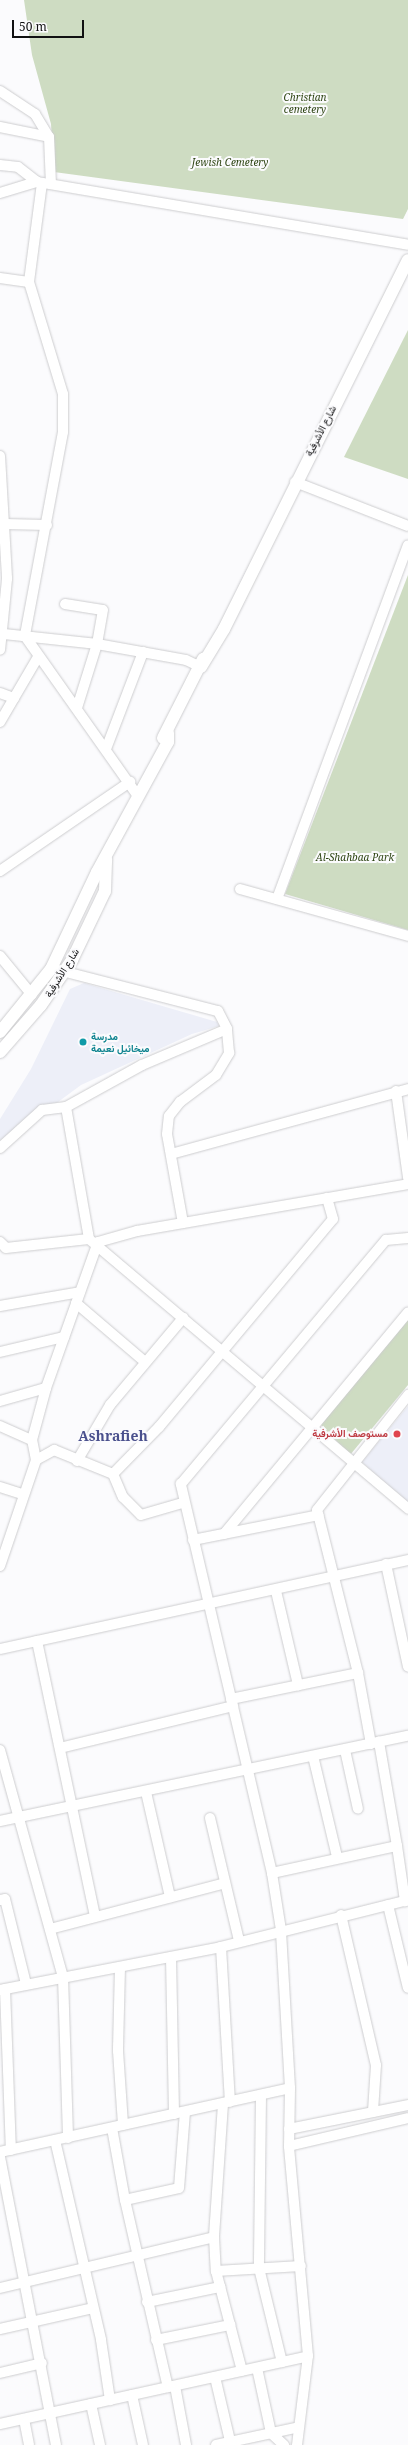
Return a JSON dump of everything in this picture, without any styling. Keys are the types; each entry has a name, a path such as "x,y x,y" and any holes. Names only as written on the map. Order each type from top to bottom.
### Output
{"street":[{"path":"0,91 35,114 49,137 29,282 63,394 63,432 47,525 25,636 38,657 130,782 138,796"},
{"path":"0,127 49,137"},
{"path":"0,165 18,167 43,183"},
{"path":"0,193 43,183 408,245"},
{"name":"شارع الأشرفية","path":"0,1032 32,995 51,969 96,872 106,860 201,666 236,603 295,482 408,260"},
{"path":"0,278 29,282"},
{"path":"0,456 7,579 1,643 25,636 97,644 143,652 201,666"},
{"path":"295,482 408,526"},
{"path":"3,518 47,525"},
{"path":"277,899 408,545"},
{"path":"65,604 103,610 97,644 77,708"},
{"path":"106,749 143,652"},
{"path":"0,722 38,657"},
{"path":"0,693 14,698"},
{"path":"0,871 130,782"},
{"name":"شارع الأشرفية","path":"0,1052 41,1005 64,972 105,891 106,860"},
{"path":"240,889 408,936"},
{"path":"0,956 32,995"},
{"path":"51,969 218,1010 227,1028 229,1054 216,1075 180,1102 169,1116 166,1134 183,1223"},
{"path":"0,1148 42,1110 66,1107 136,1068 227,1028"},
{"path":"171,1154 396,1091 408,1089"},
{"path":"396,1091 408,1178"},
{"path":"0,1566 22,1494 36,1460 32,1440 46,1388 80,1292 93,1243 66,1107"},
{"path":"2,1247 93,1243 137,1231 408,1184"},
{"path":"113,1474 159,1427 333,1219 327,1198"},
{"path":"297,2445 308,2356 289,2146 290,2088 281,1930 272,1873 193,1540 182,1503 180,1484 386,1240 408,1238"},
{"path":"93,1243 408,1509"},
{"path":"0,1306 80,1292"},
{"path":"76,1304 144,1361"},
{"path":"224,1534 408,1312"},
{"path":"77,1461 110,1405 144,1361 183,1318"},
{"path":"0,1352 64,1337"},
{"path":"0,1401 46,1388"},
{"path":"10,2150 2,1989 221,1947 341,1915 406,1901 397,1846 375,1743 317,1510 408,1395"},
{"path":"0,1426 32,1440"},
{"path":"36,1460 54,1450 77,1461 113,1474 124,1497 142,1515 182,1503"},
{"path":"0,1486 22,1494"},
{"path":"193,1540 318,1515"},
{"path":"0,1649 208,1606 408,1560"},
{"path":"386,1564 408,1666"},
{"path":"276,1591 298,1685"},
{"path":"37,1641 95,1916"},
{"path":"60,1748 298,1685 358,1673"},
{"path":"0,1821 73,1808 408,1736"},
{"path":"0,1750 20,1817 63,1977 68,2138"},
{"path":"345,1750 358,1809"},
{"path":"313,1756 337,1857"},
{"path":"146,1792 170,1897"},
{"path":"210,1818 239,1942"},
{"path":"272,1873 337,1857 397,1846"},
{"path":"50,1929 225,1883"},
{"path":"0,1900 5,1899 26,1984"},
{"path":"388,1905 408,1988"},
{"path":"341,1915 376,2065 373,2112"},
{"path":"221,1947 226,2103 214,2237 216,2271 242,2371"},
{"path":"125,2200 178,2188 179,2113 171,1957"},
{"path":"120,1967 118,2051 123,2125"},
{"path":"0,2152 261,2096 290,2088"},
{"path":"261,2096 259,2268 282,2362"},
{"path":"289,2129 408,2105"},
{"path":"289,2146 408,2118"},
{"path":"112,2128 125,2200 139,2255 147,2302 156,2340 171,2386 186,2445"},
{"path":"55,2140 82,2269 93,2308 110,2400"},
{"path":"0,2157 42,2363 56,2445"},
{"path":"0,2288 214,2237"},
{"path":"216,2271 301,2266"},
{"path":"147,2302 220,2287"},
{"path":"0,2329 93,2308"},
{"path":"156,2340 230,2325"},
{"path":"0,2424 308,2356"},
{"path":"0,2373 42,2363"},
{"path":"257,2368 271,2433 284,2445"},
{"path":"215,2377 230,2443"},
{"path":"132,2395 142,2445"},
{"path":"91,2404 100,2445"},
{"path":"24,2419 29,2445"},
{"path":"216,2445 299,2427"}],"shaded area":[{"path":"84,983 217,1022 219,1026 192,1034 81,1085 0,1145 0,1119 31,1069 70,989"},
{"name":"مستوصف الأشرفية","path":"408,1406 408,1504 362,1462"}],"green space":[{"name":"Christian cemetery","path":"24,0 408,0 408,209 403,219 54,172 51,124 32,55"},
{"path":"408,330 408,479 344,457"},
{"name":"Al-Shahbaa Park","path":"408,575 408,930 285,894"},
{"path":"408,1320 408,1385 350,1455 320,1424"}],"place":[{"name":"مدرسة ميخائيل نعيمة","path":"83,1042"},
{"name":"مستوصف الأشرفية","path":"397,1434"}],"district":[{"name":"Ashrafieh","path":"113,1436"}],"park label":[{"name":"Jewish Cemetery","path":"230,163"}]}
